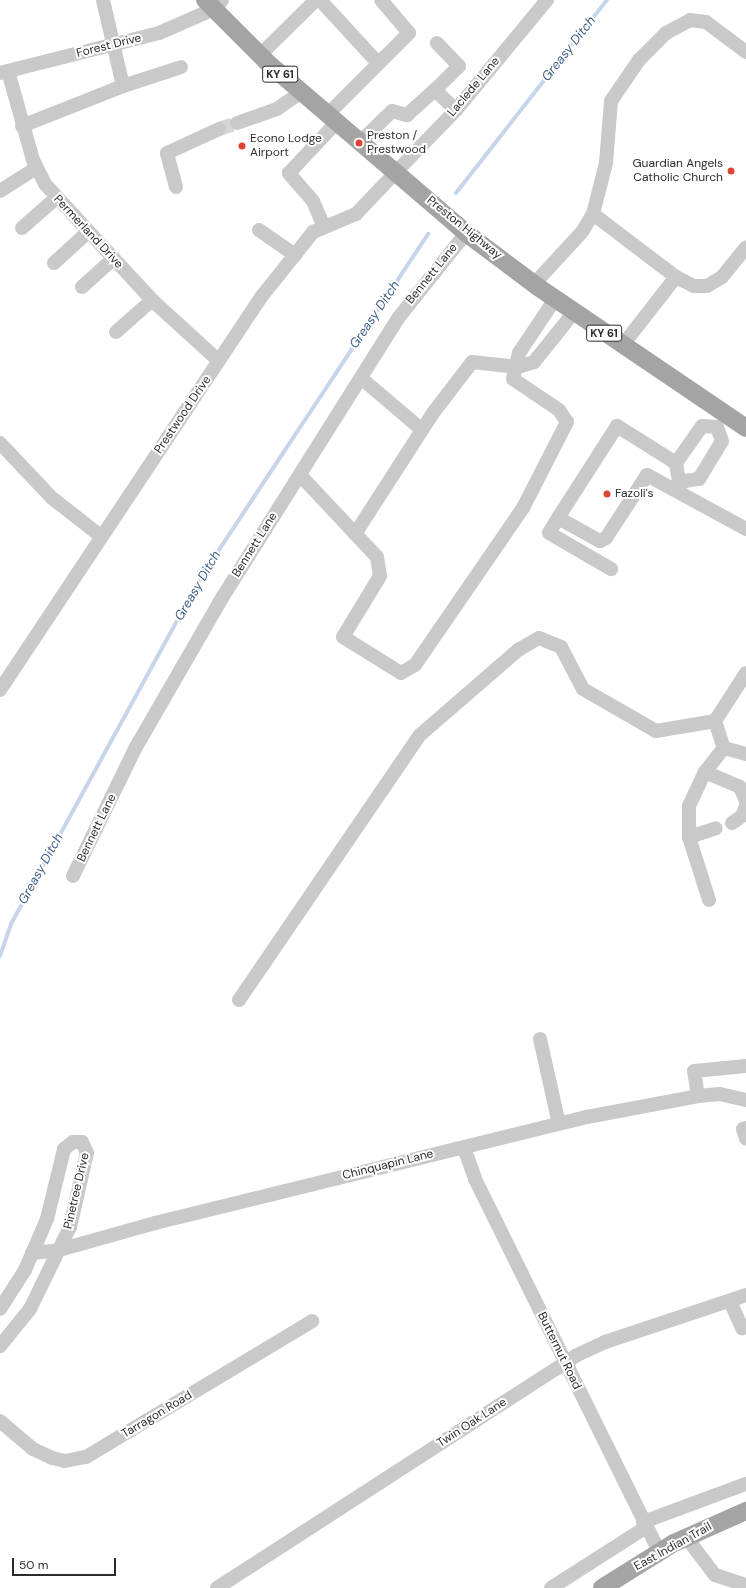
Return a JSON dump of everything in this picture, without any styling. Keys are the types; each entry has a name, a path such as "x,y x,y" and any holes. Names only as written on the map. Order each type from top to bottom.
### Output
{"main road":[{"name":"Preston Highway","path":"214,3 260,55 359,143 397,172 466,232 534,284 622,346 721,421 746,428"},
{"name":"East Indian Trail","path":"602,1588 686,1537 746,1511"}],"street":[{"path":"103,0 116,44 123,86"},
{"path":"260,55 316,0"},
{"path":"320,0 378,63"},
{"path":"324,227 313,201 289,173 378,63 409,33 381,0"},
{"name":"Laclede Lane","path":"397,172 456,110 545,1"},
{"name":"Forest Drive","path":"4,72 159,33 214,3"},
{"path":"534,284 582,232 593,214 606,163 612,101 639,60 666,33 690,20 706,22 746,52"},
{"path":"359,143 392,111 408,115 459,66 437,43"},
{"path":"22,126 123,86 181,67"},
{"name":"Permerland Drive","path":"4,72 36,168 56,198 152,300 218,361"},
{"path":"435,90 456,110"},
{"path":"237,123 277,109 301,92"},
{"path":"176,187 167,153 219,129"},
{"path":"0,191 36,168"},
{"name":"Prestwood Drive","path":"0,690 218,361 294,255 313,232 356,214 397,172"},
{"path":"22,228 56,198"},
{"path":"593,214 676,277 694,286 707,286 722,277 746,247"},
{"path":"259,230 294,255"},
{"path":"54,263 88,232"},
{"name":"Bennett Lane","path":"73,876 162,700 300,475 412,299 466,232"},
{"path":"82,287 113,259"},
{"path":"622,346 676,277"},
{"path":"300,475 378,557 380,576 343,637 401,673 415,666 523,508 567,422 559,410 513,378 518,367 519,353 555,299"},
{"path":"116,332 152,300"},
{"path":"355,534 422,430 472,362 518,367 534,362 574,312"},
{"path":"361,378 422,430"},
{"path":"721,421 722,441 699,479 677,485 676,463 702,426 721,421"},
{"path":"611,569 549,534 558,518 617,426 676,463"},
{"path":"0,443 52,498 102,537"},
{"path":"558,518 600,541 610,534 647,475 677,485 746,529"},
{"path":"239,1000 420,735 518,650 539,638 561,647 583,689 656,731 715,721 746,673"},
{"path":"715,721 724,748"},
{"path":"724,748 746,754"},
{"path":"709,900 689,837 689,806 705,772 724,748"},
{"path":"705,772 740,787 746,801"},
{"path":"732,823 742,816 746,806"},
{"path":"689,837 716,828"},
{"path":"540,1039 559,1124"},
{"path":"698,1096 694,1071 746,1066"},
{"name":"Chinquapin Lane","path":"32,1253 59,1250 155,1223 559,1124 698,1096 720,1094 746,1100"},
{"path":"746,1128 743,1129 746,1139"},
{"name":"Pinetree Drive","path":"0,1309 32,1253 48,1219 64,1149 72,1142 82,1142 87,1153 84,1172 70,1227 30,1309 0,1346"},
{"name":"Butternut Road","path":"464,1148 475,1179 644,1525 659,1552"},
{"name":"Twin Oak Lane","path":"217,1588 566,1363 604,1342 746,1295"},
{"path":"730,1301 742,1328 746,1327"},
{"name":"Tarragon Road","path":"0,1421 33,1449 52,1458 65,1461 86,1457 312,1321"},
{"path":"551,1588 644,1525 746,1484"},
{"path":"686,1537 715,1574 746,1585"}],"waterway":[{"name":"Greasy Ditch","path":"456,193 607,0"},
{"name":"Greasy Ditch","path":"0,956 11,924 203,574 428,234"}],"tunnel":[{"path":"219,129 237,123"}],"place":[{"name":"Preston / Prestwood","path":"359,143"},
{"name":"Econo Lodge Airport","path":"242,146"},
{"name":"Guardian Angels Catholic Church","path":"731,171"},
{"name":"Fazoli's","path":"607,494"}]}
